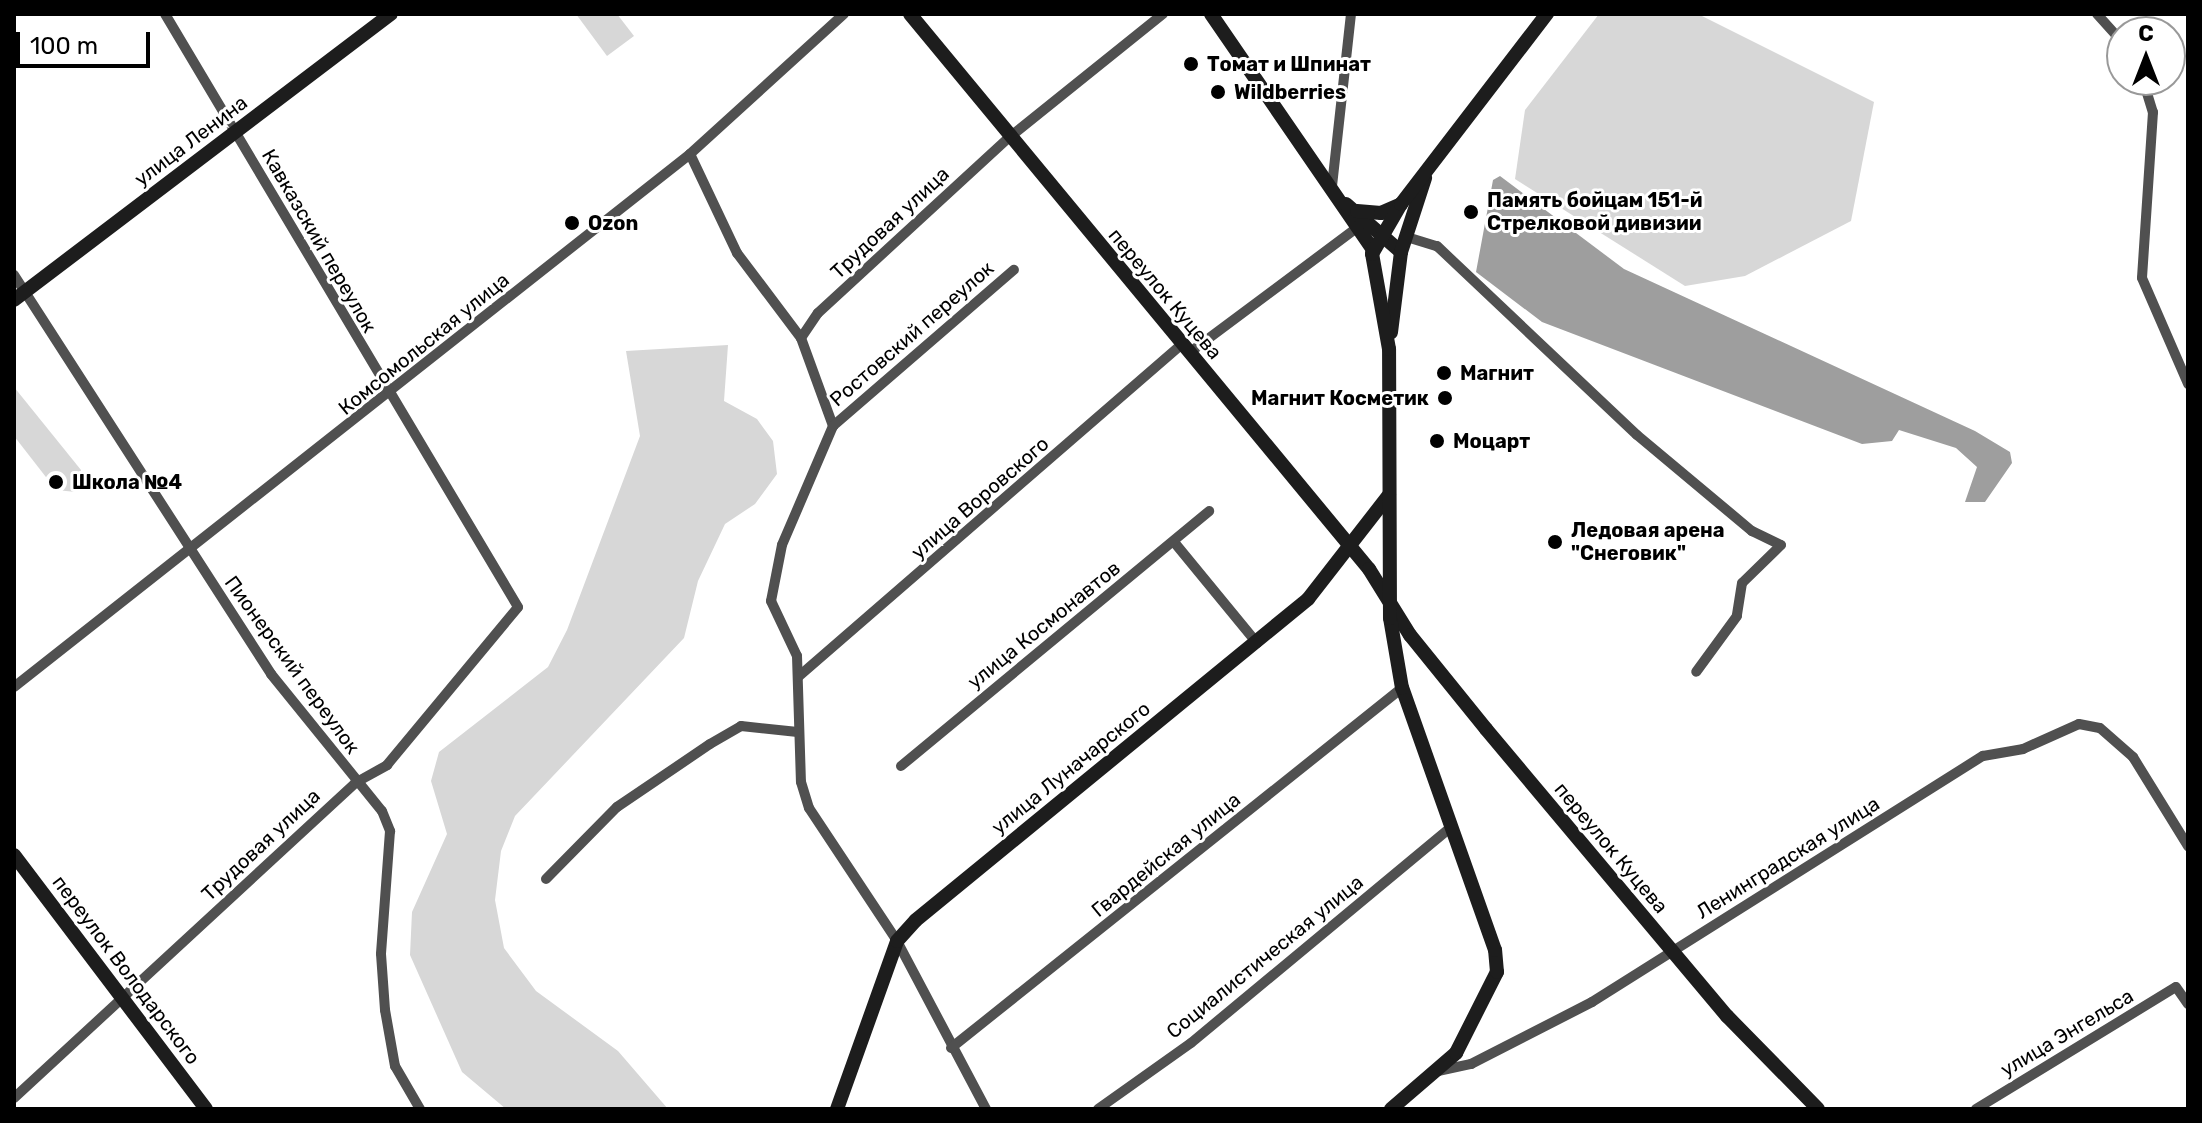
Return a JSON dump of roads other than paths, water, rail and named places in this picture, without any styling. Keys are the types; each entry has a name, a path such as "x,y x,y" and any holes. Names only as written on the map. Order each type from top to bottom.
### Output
{"street":[{"name":"Кавказский переулок","path":"165,14 389,397 518,607"},
{"name":"улица Ленина","path":"20,295 391,14"},
{"name":"Комсомольская улица","path":"14,687 389,397 690,154 844,14"},
{"name":"переулок Куцева","path":"910,14 1350,550 1389,600 1410,635 1673,954 1809,1106"},
{"name":"Трудовая улица","path":"801,338 818,313 1012,135 1163,14"},
{"path":"1211,14 1343,202 1357,228 1386,248"},
{"path":"1332,186 1351,14"},
{"path":"1389,600 1386,248 1401,204 1547,14"},
{"path":"2148,96 2153,112 2142,278 2188,384"},
{"name":"Ростовский переулок","path":"690,154 737,253 801,338 833,426"},
{"path":"1410,238 1427,170"},
{"path":"1343,202 1357,211 1386,248 1389,349"},
{"path":"1357,211 1381,213 1401,204"},
{"name":"улица Воровского","path":"798,677 1185,348 1357,228"},
{"path":"1386,248 1410,238 1437,246 1648,444 1752,531 1781,545 1742,583 1737,616 1696,672"},
{"name":"Ростовский переулок","path":"986,1109 897,941 809,808 798,732 797,656 771,601 782,545 833,426 1014,270"},
{"name":"Пионерский переулок","path":"14,275 20,295 189,552 390,831 381,954 385,1010 395,1066 420,1109"},
{"name":"улица Луначарского","path":"897,941 1308,599 1350,550 1390,495"},
{"name":"улица Космонавтов","path":"901,766 1209,511"},
{"path":"1174,542 1257,643"},
{"name":"переулок Куцева","path":"1389,600 1402,688 1495,950 1490,996"},
{"name":"Трудовая улица","path":"14,1098 355,783 387,765 518,607"},
{"name":"Гвардейская улица","path":"951,1048 1402,688"},
{"name":"Ленинградская улица","path":"1438,1071 1511,1045 1673,954 1983,756 2023,749 2088,722 2133,757 2188,846"},
{"path":"546,879 617,807 710,744 741,726 798,732"},
{"name":"Социалистическая улица","path":"1098,1109 1191,1043 1451,827"},
{"name":"переулок Володарского","path":"14,855 206,1109"},
{"path":"837,1109 897,941"},
{"name":"улица Энгельса","path":"1976,1109 2176,987 2188,1004"},
{"name":"Ленинградская улица","path":"1399,1106 1438,1071 1490,996"}],"place":[{"name":"Томат и Шпинат","path":"1191,64"},
{"name":"Wildberries","path":"1218,92"},
{"name":"Память бойцам 151-й Стрелковой дивизии","path":"1471,212"},
{"name":"Ozon","path":"572,223"},
{"name":"Магнит","path":"1444,373"},
{"name":"Магнит Косметик","path":"1445,398"},
{"name":"Моцарт","path":"1437,441"},
{"name":"Школа №4","path":"56,482"},
{"name":"Ледовая арена \"Снеговик\"","path":"1555,542"}]}
